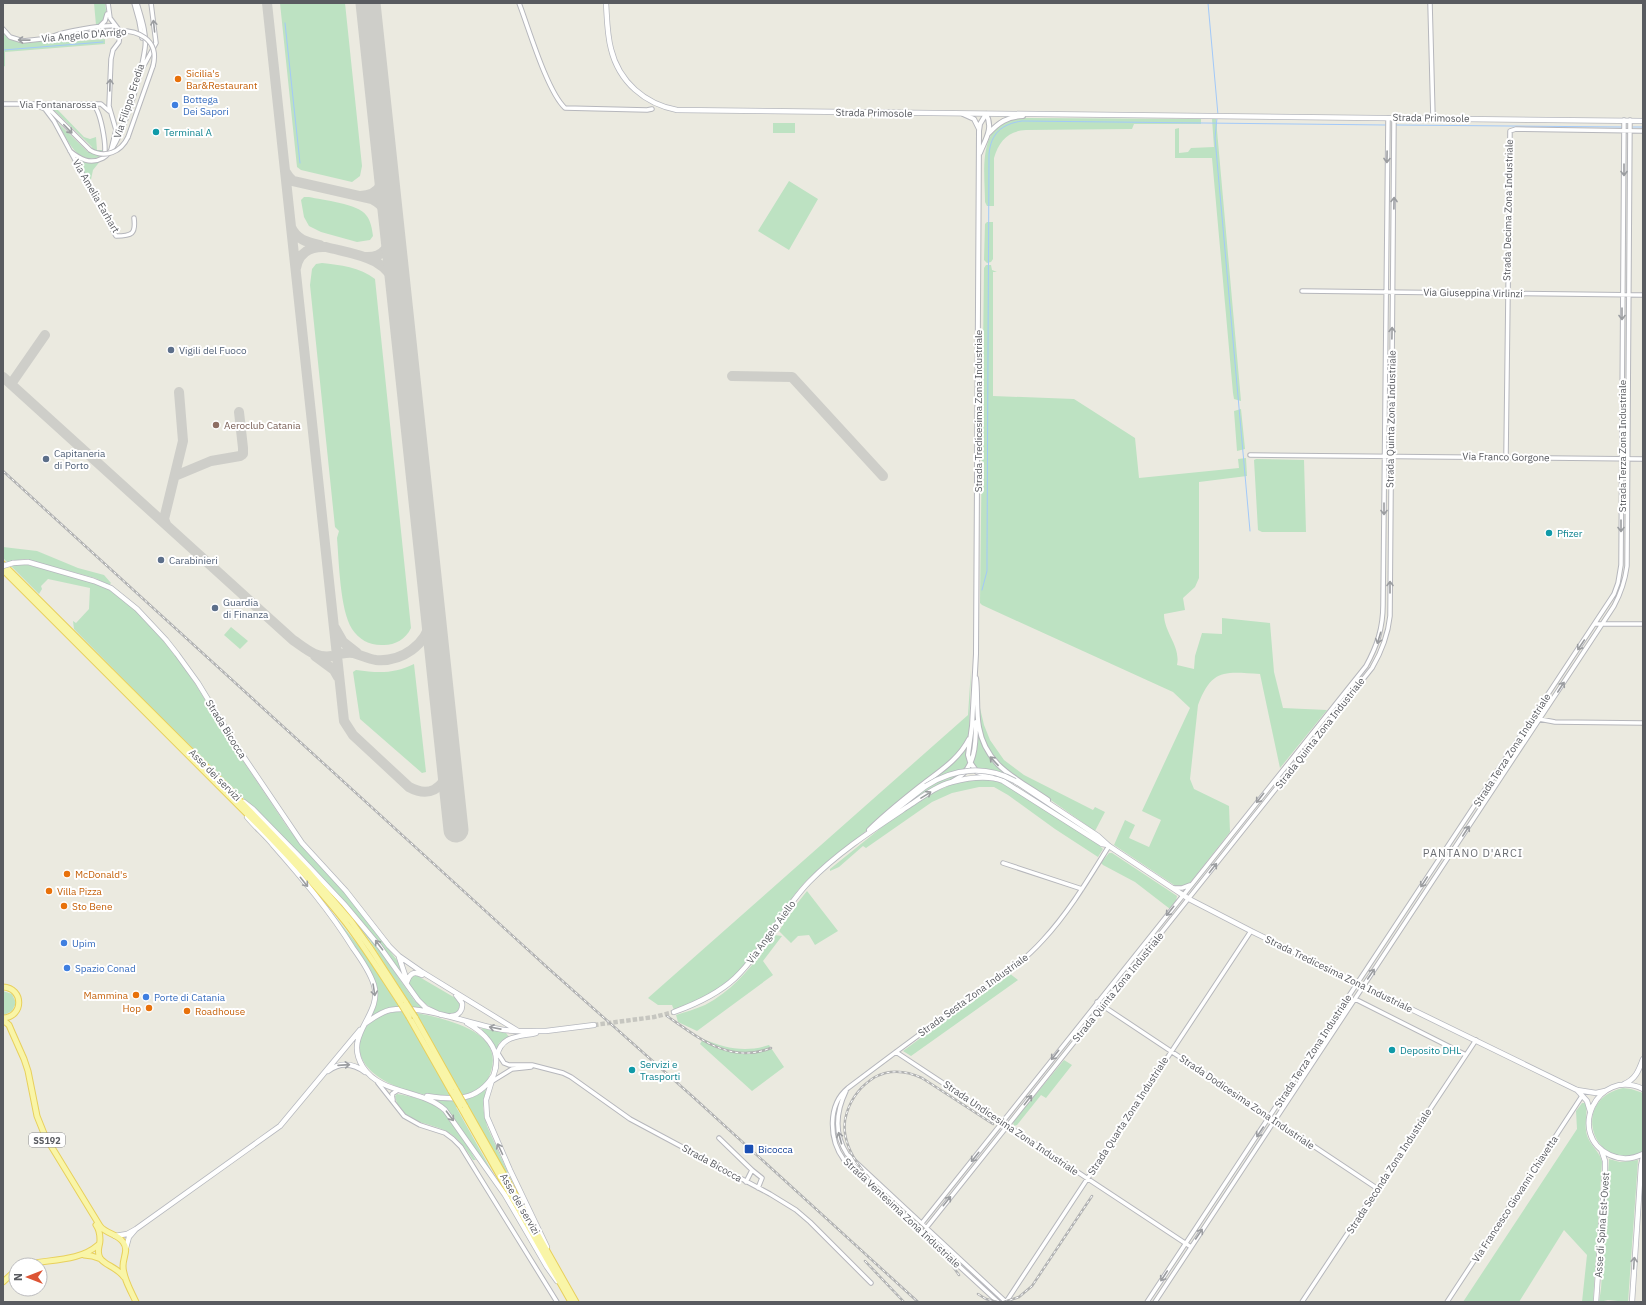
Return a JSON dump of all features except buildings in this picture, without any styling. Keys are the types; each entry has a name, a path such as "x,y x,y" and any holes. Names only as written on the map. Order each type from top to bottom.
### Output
{"main road":[{"name":"Strada Primosole","path":"606,3 610,47 619,70 630,86 653,102 666,108 688,111 1643,121"},
{"name":"Strada Bicocca","path":"3,565 28,562 94,581 111,588 154,625 198,683 237,747 302,843 346,891 398,956"},
{"name":"Asse dei servizi","path":"3,565 234,795 326,891 371,949 403,1004"},
{"name":"Asse dei servizi","path":"3,570 293,862 327,899 367,952 403,1004"},
{"path":"859,840 869,830 926,786 947,775 978,770 992,773 1015,782 1098,836 1109,846"},
{"path":"859,840 932,791 951,782 973,778 996,778 1011,785 1102,844 1109,846"},
{"path":"234,795 253,808 331,889 380,946 409,989 426,1008 441,1015"},
{"path":"243,810 247,818 289,864 319,901 347,938 366,968 374,985 375,999 373,1008 363,1026 357,1044 358,1056 363,1067 371,1076"},
{"name":"Via Angelo Aiello","path":"674,1012 709,997 735,978 754,956 803,888 829,864 859,840"},
{"name":"Strada Tredicesima Zona Industriale","path":"1109,846 1183,896 1251,931 1576,1090"},
{"path":"398,956 402,963 409,989"},
{"path":"398,956 437,982 518,1031"},
{"path":"407,982 411,975 415,973 437,982"},
{"path":"3,987 12,990 18,996 19,1006 11,1022 12,1032"},
{"path":"449,1017 459,1014 463,1006 461,1000 452,991"},
{"path":"403,1004 408,1017 454,1091"},
{"path":"403,1004 414,1017 462,1106"},
{"path":"75,1256 91,1251 107,1236 127,1234 136,1229 280,1126 354,1034 378,1016 390,1010 410,1010 441,1015 489,1027 518,1031 547,1031"},
{"path":"12,1032 9,1025 3,1019 14,1015"},
{"path":"458,1019 483,1034 493,1047 496,1059"},
{"path":"552,1260 489,1124 486,1105 487,1095 493,1080 497,1053 501,1044 508,1039 547,1031 594,1025"},
{"name":"SS192","path":"12,1032 22,1052 28,1071 37,1116 45,1136 94,1218"},
{"path":"1576,1090 1596,1093 1628,1082 1635,1077 1639,1071 1643,1059"},
{"path":"318,1080 333,1067 352,1065 358,1067 376,1080 399,1090 443,1099 458,1099 471,1096 486,1085 496,1067"},
{"path":"1620,1085 1632,1085 1643,1089"},
{"path":"1576,1090 1589,1105 1590,1132 1601,1149 1608,1154 1619,1158 1631,1158 1643,1155 1640,1166 1632,1302"},
{"path":"1590,1112 1595,1102 1605,1091"},
{"path":"418,1095 436,1103 450,1116 505,1195 547,1266 568,1297"},
{"name":"Asse dei servizi","path":"462,1106 576,1302"},
{"name":"Asse dei servizi","path":"462,1106 571,1302"},
{"name":"Asse di Spina Est-Ovest","path":"1596,1302 1605,1171 1605,1161 1601,1149"},
{"path":"94,1218 103,1230 122,1239 126,1248"},
{"path":"94,1218 100,1234 98,1252 101,1260"},
{"path":"136,1229 129,1237 123,1268 127,1282 136,1302"},
{"path":"48,1261 89,1255 109,1264 119,1271 127,1282"},
{"path":"109,1264 118,1263 125,1256"}],"street":[{"path":"107,3 110,17 120,34 119,42 113,50 111,59 110,112 114,120 116,130 111,150"},
{"path":"100,26 107,18 107,3"},
{"path":"134,3 141,26 143,53"},
{"name":"Via Filippo Eredia","path":"104,158 115,145 139,76 145,47 143,26 137,3"},
{"path":"139,76 156,43 151,3"},
{"path":"519,3 557,99 565,108 575,110 647,110 652,108"},
{"path":"1430,3 1433,118"},
{"path":"48,38 61,33 100,26 116,26"},
{"name":"Via Angelo D'Arrigo","path":"3,30 10,37 19,40 115,31 133,31 144,36 150,42 155,58 153,66 128,137 122,147 112,153 101,154 90,150 53,113 45,109"},
{"name":"Via Fontanarossa","path":"3,104 101,104 110,112"},
{"path":"34,104 45,109 54,121 70,151 87,161 104,158 105,149 99,114 91,104"},
{"path":"963,114 977,122 979,131"},
{"path":"979,131 980,124 986,114"},
{"path":"980,153 988,135 990,123 986,114"},
{"path":"988,135 1005,119 1033,115"},
{"name":"Strada Quinta Zona Industriale","path":"918,1228 1366,666 1377,645 1383,621 1388,118"},
{"name":"Strada Quinta Zona Industriale","path":"923,1232 1372,668 1383,647 1390,612 1394,118"},
{"name":"Strada Terza Zona Industriale","path":"1147,1302 1614,594 1620,574 1624,120"},
{"name":"Strada Terza Zona Industriale","path":"1154,1302 1275,1121 1332,1032 1620,596 1626,575 1630,120"},
{"name":"Strada Decima Zona Industriale","path":"1506,457 1510,131 1516,129 1624,131"},
{"path":"1388,130 1394,130"},
{"name":"Strada Tredicesima Zona Industriale","path":"975,668 979,131"},
{"path":"1624,131 1643,131"},
{"name":"Via Amelia Earhart","path":"70,151 116,236 134,232 134,218"},
{"path":"1387,215 1394,215"},
{"name":"Via Giuseppina Virlinzi","path":"1302,292 1643,295"},
{"path":"1250,455 1385,456"},
{"name":"Via Franco Gorgone","path":"1385,456 1628,459"},
{"path":"1628,459 1643,459"},
{"path":"1383,613 1390,612"},
{"path":"1383,621 1389,622"},
{"path":"1595,624 1643,624"},
{"path":"975,668 979,727 983,743 990,756 1005,770 1060,809 1070,818"},
{"path":"975,668 971,733 968,752 970,762 977,772 996,778"},
{"path":"951,782 961,776 970,762 976,747 977,688"},
{"path":"1534,716 1540,719 1556,722 1643,723"},
{"path":"869,830 953,760 964,747 971,733"},
{"name":"Strada Sesta Zona Industriale","path":"848,1088 1027,956 1057,924 1082,889 1109,846"},
{"path":"1439,861 1444,864"},
{"path":"1003,863 1082,889"},
{"path":"1171,888 1185,887 1192,883"},
{"name":"Strada Quarta Zona Industriale","path":"1006,1302 1170,1051 1251,931"},
{"path":"1355,998 1466,1055"},
{"name":"Strada Dodicesima Zona Industriale","path":"1097,1002 1378,1189"},
{"path":"1082,1022 1087,1026"},
{"path":"1327,1028 1332,1032"},
{"name":"Strada Seconda Zona Industriale","path":"1302,1302 1476,1040"},
{"path":"493,1047 504,1063 509,1065 526,1064 538,1067"},
{"name":"Strada Undicesima Zona Industriale","path":"896,1052 1191,1247"},
{"path":"486,1085 512,1069 538,1067"},
{"name":"Strada Bicocca","path":"538,1067 563,1074 571,1078 630,1119 796,1210 871,1283"},
{"path":"376,1080 397,1108 412,1121 445,1133 461,1147 557,1302"},
{"name":"Strada Ventesima Zona Industriale","path":"848,1088 839,1110 838,1126 839,1137 847,1154 1006,1302"},
{"name":"Strada Ventesima Zona Industriale","path":"848,1088 841,1095 836,1106 833,1126 834,1139 841,1156 998,1302"},
{"path":"397,1108 392,1096 394,1092 399,1090"},
{"name":"Via Francesco Giovanni Chiavetta","path":"1447,1302 1582,1096"},
{"path":"719,1138 762,1178 758,1188"},
{"path":"746,1182 752,1170"},
{"path":"862,1177 866,1173"},
{"path":"1232,1174 1237,1178"},
{"path":"958,1178 963,1181"},
{"path":"1175,1260 1180,1264"},
{"path":"976,1281 980,1277"},
{"path":"985,1290 989,1286"}],"green space":[{"path":"94,3 105,3 107,17 100,24 96,25"},
{"path":"280,3 345,3 362,166 360,176 352,182 301,170 297,167"},
{"path":"3,33 8,38 18,42 51,40 65,42 105,39 105,44 5,52 5,66 3,67"},
{"path":"43,105 59,106 61,108 56,108 84,137 90,139 96,137 97,150 103,150 101,156 85,158 79,155 69,143 57,122 88,152 92,147 56,112"},
{"path":"1018,118 1201,119 1201,124 1134,124 1132,129 1026,130 1014,132 1005,138 996,152 994,158 994,206 987,206 985,202 984,169 987,145 991,135 997,127 1008,120"},
{"path":"1212,119 1216,119 1241,401 1234,399 1233,393 1212,158 1175,158 1175,129 1179,128 1179,153 1188,152 1191,148 1214,147"},
{"path":"773,123 795,123 795,133 773,133"},
{"path":"76,158 86,162 101,160 93,170 90,184"},
{"path":"789,181 818,199 789,250 758,231"},
{"path":"304,197 340,203 362,211 369,220 373,236 370,240 357,242 321,232 309,226 304,217 301,200"},
{"path":"987,222 993,222 993,259 991,262 987,263 984,260 985,224"},
{"path":"322,263 356,269 375,279 411,628 403,638 396,643 388,645 379,645 366,642 358,636 348,621 345,610 339,572 337,538 339,531 335,527 310,285 312,269 316,264"},
{"path":"986,265 991,265 992,270 997,272 993,272 993,396 1074,399 1135,438 1139,478 1239,468 1238,459 1246,458 1247,476 1199,482 1199,578 1195,587 1183,598 1185,610 1164,614 1167,627 1177,652 1177,665 1194,669 1195,656 1202,633 1222,634 1222,618 1270,623 1274,672 1283,708 1327,710 1280,768 1260,674 1229,673 1215,678 1209,684 1198,705 1190,779 1194,789 1229,806 1230,832 1189,884 1177,887 1114,845 1125,820 1135,825 1129,838 1149,847 1161,820 1142,811 1190,708 1173,692 980,603 984,268"},
{"path":"1241,409 1245,449 1237,451 1234,411"},
{"path":"1254,460 1304,460 1306,532 1262,532 1258,530"},
{"path":"3,547 37,551 78,568 104,575 111,583 109,585 95,578 25,559 12,561 14,565 28,565 92,582 108,589 123,599 151,625 177,657 196,685 235,749 288,828 347,895 400,964 404,978 368,929 310,864 74,629 73,621 76,623 89,609 90,588 48,579 41,586 42,589 39,594 3,558"},
{"path":"231,627 248,641 240,649 224,635"},
{"path":"414,664 426,772 422,773 360,719 353,672 356,670 386,672 400,670"},
{"path":"971,669 969,734 967,741 953,759 808,879 786,906 746,963 734,976 716,991 674,1010 672,1005 658,1005 648,998 968,715"},
{"path":"980,708 984,725 990,740 1004,760 1024,775 1093,810 1095,807 1105,812 1095,831 1002,766 987,747 984,740 981,732 979,716"},
{"path":"978,728 986,751 999,767 1013,778 996,771 975,768 972,762 977,748"},
{"path":"968,743 969,762 962,774 901,808 927,788 926,784"},
{"path":"973,779 991,780 1003,783 1097,843 1103,849 1098,857 1055,829 1008,795 994,787 979,787 952,793 932,802 866,848 863,846 839,867 830,871 830,869 887,823 930,794 953,784"},
{"path":"1109,853 1112,853 1177,896 1176,901 1170,909 1135,882 1103,865 1101,863"},
{"path":"324,884 376,945 414,1000 427,1011 399,1008 370,1018 375,1008 377,995 371,974 348,936 315,891 365,954 396,1002 409,1002 370,941"},
{"path":"807,891 838,931 815,945 809,935 798,936 791,943 779,931 792,910"},
{"path":"775,935 782,936 763,961 773,975 697,1031 678,1022 676,1015 705,1005 716,999 735,983 752,965"},
{"path":"1009,973 1018,980 911,1056 903,1051"},
{"path":"416,975 457,999 461,1006 459,1012 447,1014 434,1009 421,1000 409,985 412,976"},
{"path":"3,991 12,994 16,1003 12,1011 4,1015"},
{"path":"410,1012 447,1020 459,1024 480,1036 488,1044 492,1054 492,1065 488,1079 476,1090 457,1096 434,1096 410,1091 387,1082 369,1069 360,1053 362,1034 365,1029 375,1019 389,1013","holes":["406,1017 418,1018 459,1090 448,1091"]},
{"path":"481,1028 506,1033 509,1037 499,1043 496,1049"},
{"path":"703,1039 727,1047 743,1049 752,1049 769,1045 784,1067 752,1091 700,1044"},
{"path":"1064,1060 1072,1065 1046,1098 1041,1095 1017,1125 1014,1126 1013,1122"},
{"path":"486,1088 483,1108 487,1126 516,1191 468,1106 456,1107 499,1184 446,1108 435,1100 468,1099 474,1097"},
{"path":"1623,1088 1643,1093 1643,1152 1626,1156 1611,1153 1601,1145 1594,1133 1592,1120 1596,1106 1606,1095"},
{"path":"397,1094 424,1101 434,1105 443,1112 454,1125 476,1160 473,1160 461,1144 446,1131 408,1117 398,1105 395,1096"},
{"path":"1582,1103 1586,1103 1587,1134 1600,1155 1602,1162 1593,1302 1582,1302 1587,1255 1564,1230 1519,1302 1463,1302 1577,1129 1576,1111"},
{"path":"1609,1159 1620,1162 1638,1160 1628,1302 1608,1300 1599,1302"}],"waterway":[{"path":"1208,3 1218,115"},
{"path":"285,23 300,163"},
{"path":"3,50 103,42"},
{"path":"1217,118 1215,138 1250,531"},
{"path":"982,590 987,571 989,154 992,140 995,135 1003,127 1022,121 1385,125"},
{"path":"1396,125 1621,127"},
{"path":"1633,127 1643,127"}],"taxiway":[{"path":"267,3 344,721 353,735 409,787 423,792 434,790 443,782 449,769"},
{"path":"360,196 374,193 378,189 383,179 385,159"},
{"path":"285,171 293,181 372,199 385,209 392,225"},
{"path":"291,227 299,238 320,245"},
{"path":"366,257 372,257 382,253 388,245 392,235 392,229"},
{"path":"296,268 300,258 306,251 326,247 360,255 379,264 387,270 394,279 399,291"},
{"path":"11,384 45,335"},
{"path":"732,376 792,377 883,476"},
{"path":"3,377 293,640 311,652 326,657 353,653 376,660 386,660 404,655 418,644 428,629 431,620 431,599"},
{"path":"166,524 164,519 183,441 179,392"},
{"path":"175,476 211,461 240,456 243,454 239,412"},
{"path":"335,628 343,642 357,653"},
{"path":"315,656 334,670 338,677"}],"runway":[{"path":"368,3 456,830"}],"tunnel":[{"path":"594,1025 654,1017 674,1012"}],"railway":[{"path":"3,471 549,969 692,1096 918,1302"},
{"path":"667,1016 691,1033 716,1047 742,1053 756,1052 771,1048"},
{"path":"959,1275 929,1234 883,1193 857,1163 848,1146 845,1129 847,1112 855,1096 870,1080 881,1074 904,1072 922,1078 993,1124"},
{"path":"1004,1302 1019,1297 1032,1286 1092,1196"},
{"path":"865,1261 904,1302"},
{"path":"978,1294 986,1299 997,1302"}],"place":[{"name":"Sicilia's Bar&Restaurant","path":"178,79"},
{"name":"Bottega Dei Sapori","path":"175,105"},
{"name":"Terminal A","path":"156,132"},
{"name":"Vigili del Fuoco","path":"171,350"},
{"name":"Aeroclub Catania","path":"216,425"},
{"name":"Capitaneria di Porto","path":"46,459"},
{"name":"Pfizer","path":"1549,533"},
{"name":"Carabinieri","path":"161,560"},
{"name":"Guardia di Finanza","path":"215,608"},
{"name":"McDonald's","path":"67,874"},
{"name":"Villa Pizza","path":"49,891"},
{"name":"Sto Bene","path":"64,906"},
{"name":"Upim","path":"64,943"},
{"name":"Spazio Conad","path":"67,968"},
{"name":"Mammina","path":"136,995"},
{"name":"Porte di Catania","path":"146,997"},
{"name":"Hop","path":"149,1008"},
{"name":"Roadhouse","path":"187,1011"},
{"name":"Deposito DHL","path":"1392,1050"},
{"name":"Servizi e Trasporti","path":"632,1070"},
{"name":"Bicocca","path":"749,1149"}],"district":[{"name":"PANTANO D'ARCI","path":"1473,853"}]}
